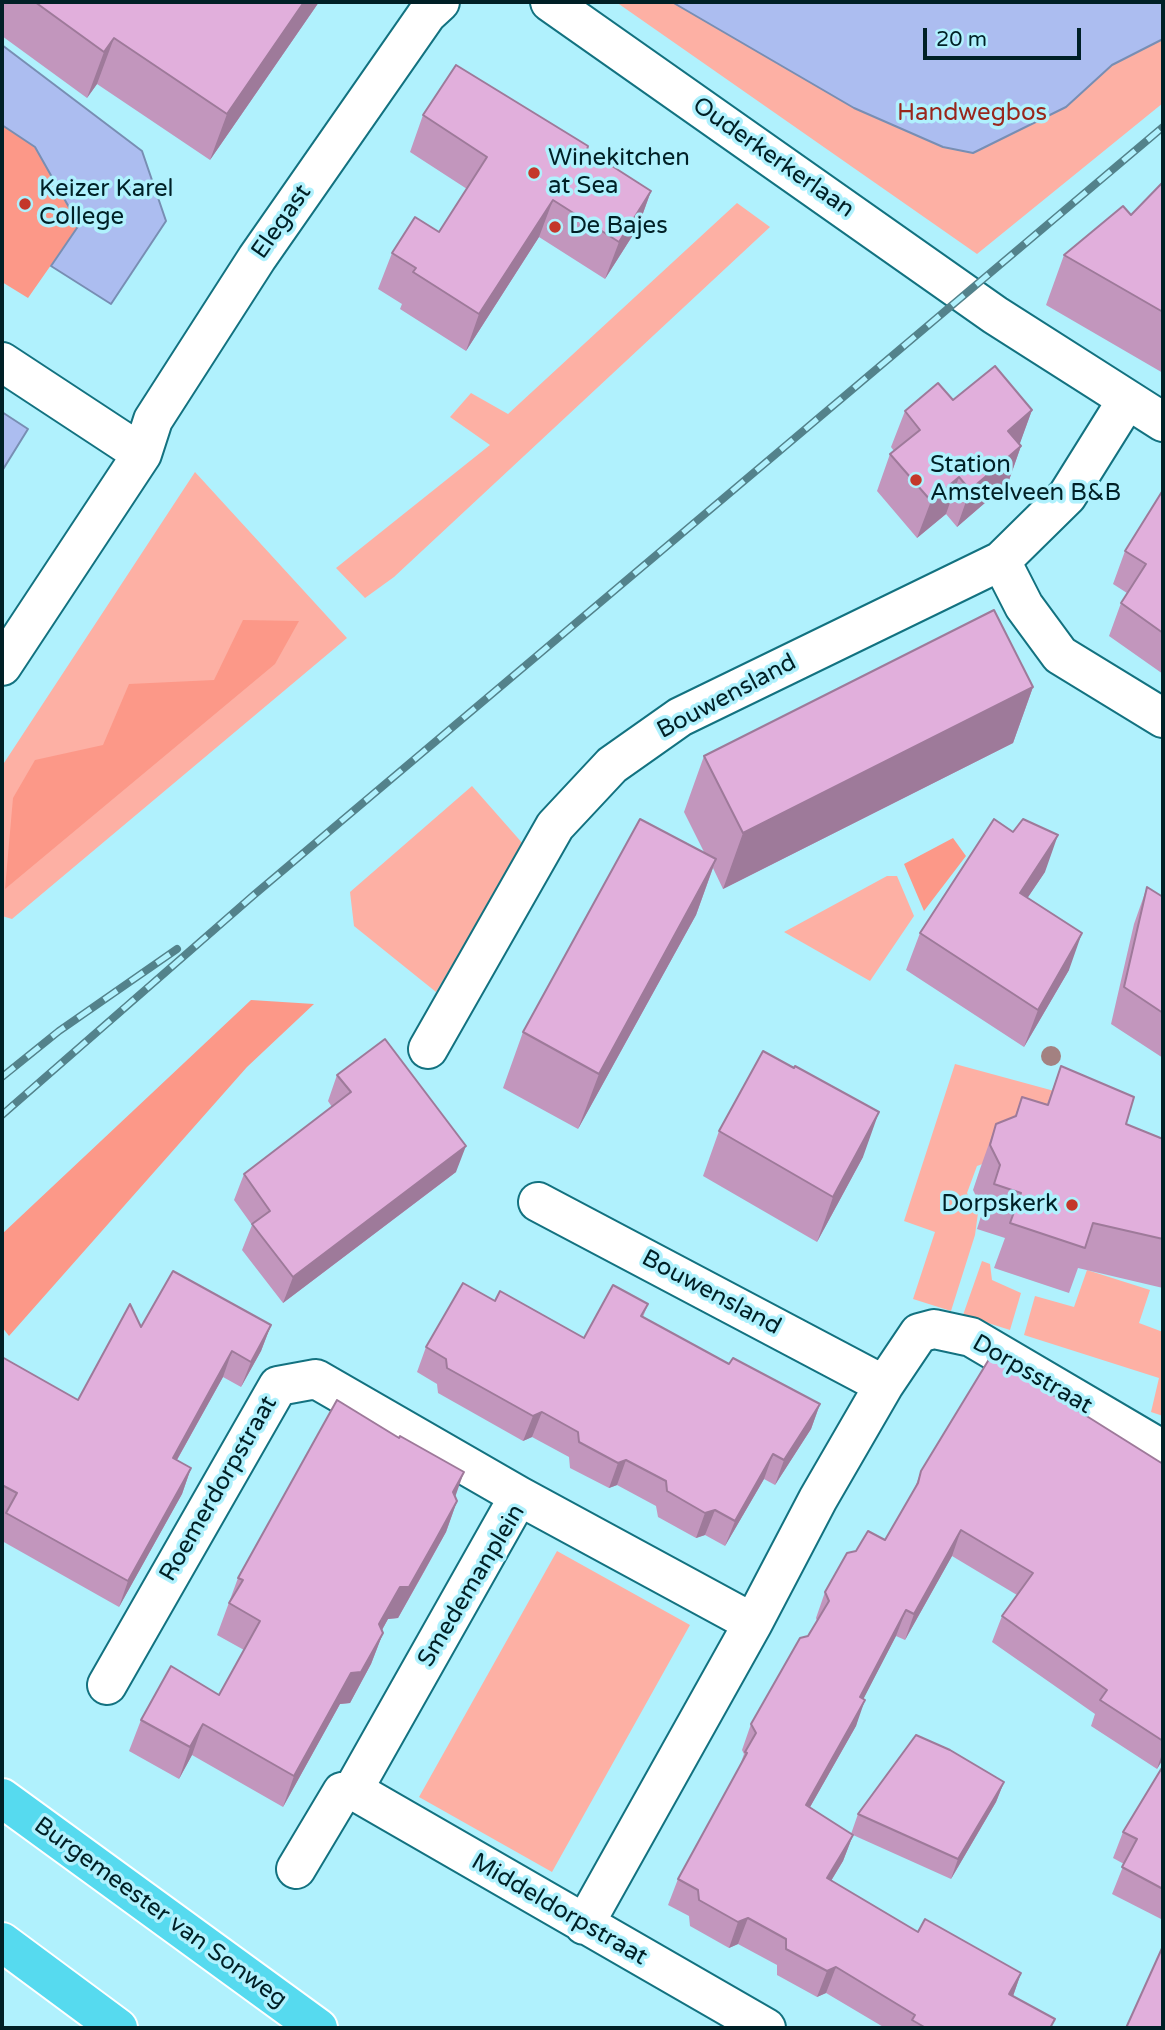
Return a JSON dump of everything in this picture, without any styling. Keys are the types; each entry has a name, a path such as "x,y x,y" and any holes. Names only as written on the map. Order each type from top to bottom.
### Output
{"highway":[{"name":"Burgemeester van Sonweg","path":"2,1798 318,2028"},
{"path":"2,1942 118,2028"}],"street":[{"name":"Elegast","path":"2,666 142,454 153,420 257,258 427,15 440,2"},
{"name":"Ouderkerkerlaan","path":"550,2 995,315 1163,422"},
{"path":"2,362 142,454"},
{"name":"Bouwensland","path":"428,1049 555,826 612,765 680,717 1001,561 1067,496 1127,400"},
{"path":"1001,561 1024,606 1060,655 1163,718"},
{"name":"Bouwensland","path":"538,1202 884,1385"},
{"name":"Dorpsstraat","path":"753,1623 818,1499 884,1385 919,1333 934,1329 971,1337 1163,1450"},
{"name":"Roemerdorpstraat","path":"107,1685 278,1386 316,1379 519,1496"},
{"name":"Smedemanplein","path":"296,1869 342,1792 353,1790 519,1496 753,1623"},
{"path":"584,1925 753,1623"},
{"name":"Middeldorpstraat","path":"353,1790 766,2028"}],"green space":[{"name":"Handwegbos","path":"616,2 1163,2 1163,103 977,254"},
{"path":"737,203 770,227 394,577 365,598 336,568 490,445 450,417 471,393 508,414"},
{"path":"195,472 347,638 12,919 2,916 2,766"},
{"path":"472,786 524,845 436,992 354,926 350,892"},
{"path":"887,876 897,876 914,916 870,981 784,932"},
{"path":"955,1064 1069,1095 996,1159 977,1166 967,1193 978,1213 975,1235 951,1311 913,1299 935,1232 904,1221"},
{"path":"982,1261 990,1264 992,1280 1021,1293 1010,1330 963,1315"},
{"path":"1087,1270 1150,1290 1139,1323 1163,1332 1163,1416 1151,1412 1159,1378 1024,1335 1035,1296 1074,1307"},
{"path":"557,1551 690,1625 552,1872 419,1797"}],"shaded area":[{"name":"Keizer Karel College","path":"2,125 35,147 79,225 28,298 2,282"},
{"path":"243,620 299,621 275,664 5,889 13,798 35,760 103,745 129,684 214,680"},
{"path":"953,838 966,856 924,911 904,864"},
{"path":"251,1000 314,1004 247,1067 9,1336 2,1327 2,1234"}],"water":[{"path":"672,2 1163,2 1163,39 1112,65 1066,107 973,153 943,147 854,108"},
{"path":"2,45 142,151 166,221 111,304 51,266 79,225 35,147 2,125"},
{"path":"2,412 28,429 2,471"}],"building":[{"path":"35,2 304,2 227,114 114,38 104,52"},
{"path":"456,65 588,146 587,150 651,191 619,242 553,200 479,314 413,272 416,268 392,253 415,217 439,232 487,157 423,115"},
{"path":"1163,182 1163,312 1064,255 1123,206 1131,215"},
{"path":"995,366 1032,410 1008,431 1021,446 970,490 959,477 931,501 890,454 920,430 905,411 938,383 953,400"},
{"path":"1163,490 1163,633 1121,603 1146,564 1125,551"},
{"path":"994,610 1033,687 743,833 704,756"},
{"path":"640,819 716,859 599,1074 523,1032"},
{"path":"994,819 1013,832 1023,819 1058,835 1020,893 1082,933 1038,1010 920,933"},
{"path":"1147,887 1163,897 1163,1013 1124,987"},
{"path":"385,1039 466,1146 293,1277 252,1224 270,1211 244,1174 351,1092 337,1075"},
{"path":"763,1051 879,1112 833,1197 719,1131"},
{"path":"1061,1066 1134,1097 1126,1124 1163,1139 1163,1239 1093,1223 1085,1248 1010,1223 1021,1193 994,1184 1000,1165 990,1145 996,1124 1016,1116 1022,1097 1048,1105"},
{"path":"173,1271 271,1325 251,1362 232,1351 173,1458 191,1468 128,1581 6,1513 17,1493 2,1485 2,1357 78,1400 130,1304 141,1327"},
{"path":"463,1283 495,1301 500,1291 584,1338 613,1285 648,1304 641,1316 729,1364 733,1358 820,1404 784,1460 773,1454 735,1521 715,1510 705,1513 667,1491 666,1481 626,1460 618,1463 579,1442 578,1432 542,1412 533,1416 447,1368 446,1359 426,1347"},
{"path":"991,1356 1163,1464 1163,1741 1100,1700 1107,1690 1002,1616 1033,1573 961,1530 914,1614 906,1610 860,1697 865,1700 806,1805 853,1835 827,1878 918,1932 925,1919 1021,1973 1009,1994 1055,2019 1050,2028 926,2028 912,2020 915,2015 836,1967 827,1971 786,1949 786,1939 748,1918 738,1922 699,1900 698,1890 678,1879 747,1753 745,1752 756,1733 751,1724 800,1638 808,1636 829,1601 825,1592 847,1553 856,1551 868,1531 885,1540 918,1483 921,1471"},
{"path":"337,1400 399,1438 400,1436 464,1472 453,1492 457,1501 435,1541 409,1587 400,1587 379,1624 383,1633 361,1672 351,1673 294,1776 203,1724 190,1747 141,1720 171,1666 219,1695 260,1621 229,1603 243,1580 238,1578"},
{"path":"916,1735 950,1750 1004,1782 958,1859 858,1814"},
{"path":"1163,1766 1163,1889 1122,1867 1137,1839 1123,1832"},
{"path":"1163,1946 1163,2028 1126,2028"}],"railway":[{"path":"2,1115 255,894 1163,127"},
{"path":"2,1077 59,1031 177,949"}],"place":[{"name":"Winekitchen at Sea","path":"534,173"},
{"name":"Keizer Karel College","path":"25,204"},
{"name":"De Bajes","path":"555,227"},
{"name":"Station Amstelveen B&B","path":"916,480"},
{"name":"Dorpskerk","path":"1072,1205"}]}
